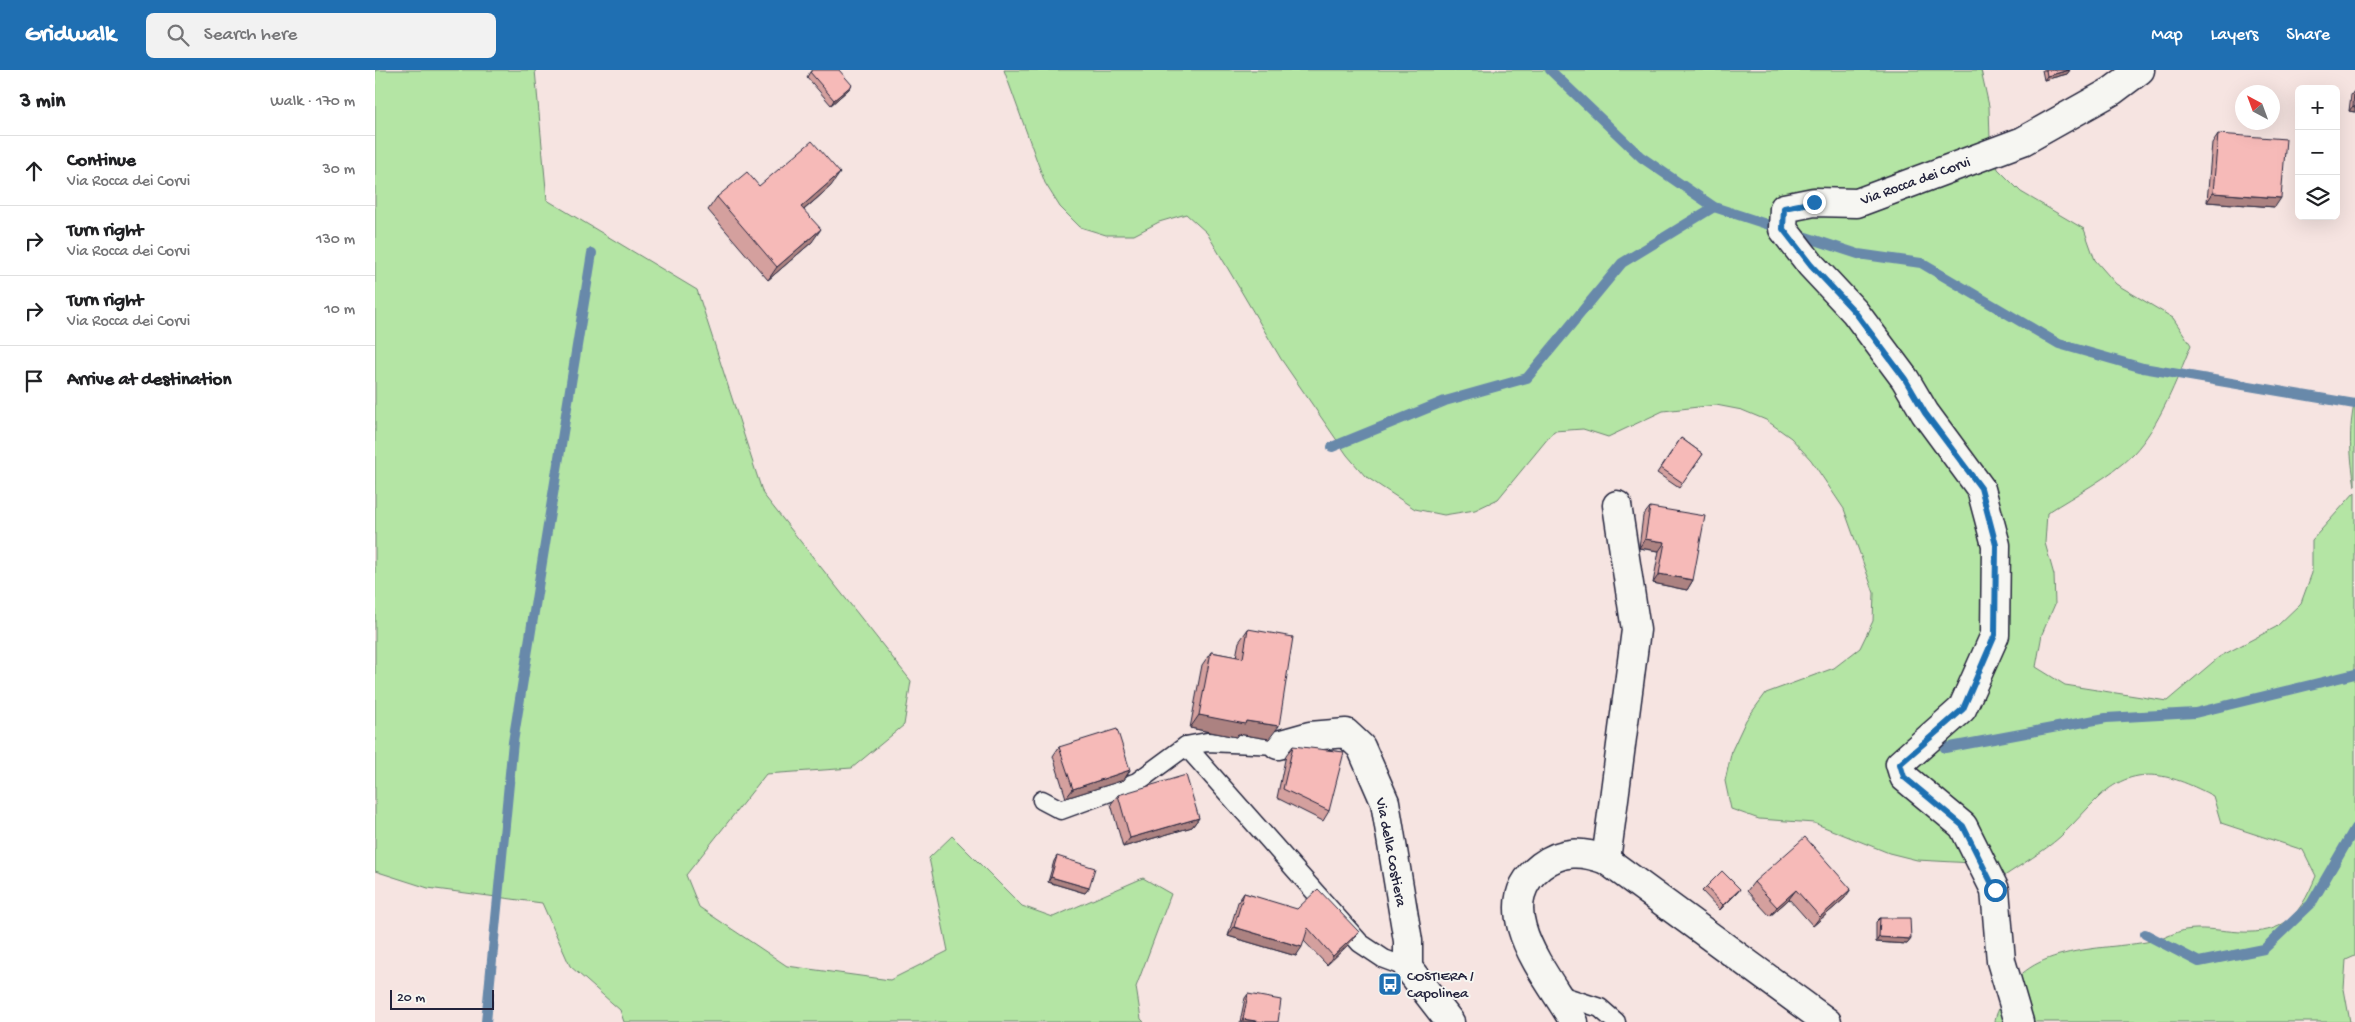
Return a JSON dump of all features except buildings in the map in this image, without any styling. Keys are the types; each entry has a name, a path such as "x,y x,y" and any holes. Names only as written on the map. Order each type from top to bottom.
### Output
{"street":[{"name":"Via Rocca dei Corvi","path":"2019,1022 2001,961 1995,890 1963,826 1904,777 1900,764 1963,709 1995,635 1996,545 1981,488 1925,413 1905,379 1855,312 1811,265 1783,229 1784,208 1814,202 1857,203 2023,141 2112,91 2140,70"},
{"path":"1606,860 1636,630 1617,505"},
{"name":"Via della Costiera","path":"1278,745 1310,736 1346,733 1361,747 1385,802 1408,941 1408,968"},
{"path":"1574,1022 1520,926 1518,906 1523,887 1534,871 1550,859 1568,853 1588,853 1606,860 1827,1022"},
{"path":"1408,968 1450,1022"}],"lane":[{"name":"Via della Costiera","path":"1042,800 1061,810 1137,782 1186,746 1207,742 1278,745"},
{"path":"1186,746 1360,942 1384,959 1408,968"},
{"path":"1557,994 1600,1008 1615,1022"}],"green space":[{"path":"375,70 535,70 547,200 697,290 763,494 911,681 904,725 852,768 766,774 686,875 699,907 787,966 890,980 948,951 929,858 952,836 1022,906 1053,917 1143,878 1171,894 1136,987 1141,1019 1144,1022 624,1022 620,1010 570,966 542,903 428,888 375,871"},
{"path":"1004,70 1981,70 1989,106 1990,139 1998,169 2021,192 2084,229 2095,260 2116,284 2173,318 2191,345 2159,417 2133,454 2103,478 2047,513 2045,543 2054,575 2055,604 2042,634 2036,667 2065,685 2167,701 2219,657 2276,627 2301,603 2312,573 2312,540 2355,492 2355,956 2346,960 2344,989 2350,1022 1995,1022 2002,1001 2014,982 2030,968 2049,958 2070,952 2156,940 2185,930 2209,929 2256,932 2279,926 2297,911 2306,898 2316,876 2303,850 2221,823 2213,796 2184,782 2155,775 2128,779 2114,785 2040,853 2003,877 1973,863 1917,860 1889,853 1814,823 1759,819 1731,809 1725,781 1732,750 1746,720 1766,693 1834,668 1860,648 1873,621 1874,593 1844,509 1811,460 1791,438 1766,420 1742,410 1716,405 1663,411 1608,437 1583,429 1554,431 1498,499 1475,510 1444,515 1415,509 1365,476 1347,455 1281,359 1207,233 1186,214 1159,222 1134,235 1106,235 1080,227 1060,207 1045,183"},
{"path":"2355,400 2355,486 2352,465 2351,422"}],"waterway":[{"path":"1550,70 1641,157 1714,207 1858,254 1921,263 2059,344 2143,368 2355,404"},
{"path":"1332,447 1445,401 1527,378 1622,263 1714,207"},
{"path":"486,1022 513,742 592,253"},
{"path":"1945,748 2106,718 2195,713 2355,674"},
{"path":"2145,934 2199,962 2264,949 2311,904 2355,828"}],"place":[{"name":"COSTIERA / Capolinea","path":"1390,984"}],"route":[{"path":"1814,202 1784,208 1783,229 1811,265 1855,312 1905,379 1925,413 1981,488 1996,545 1995,635 1963,709 1900,764 1904,777 1963,826 1995,890"}]}
